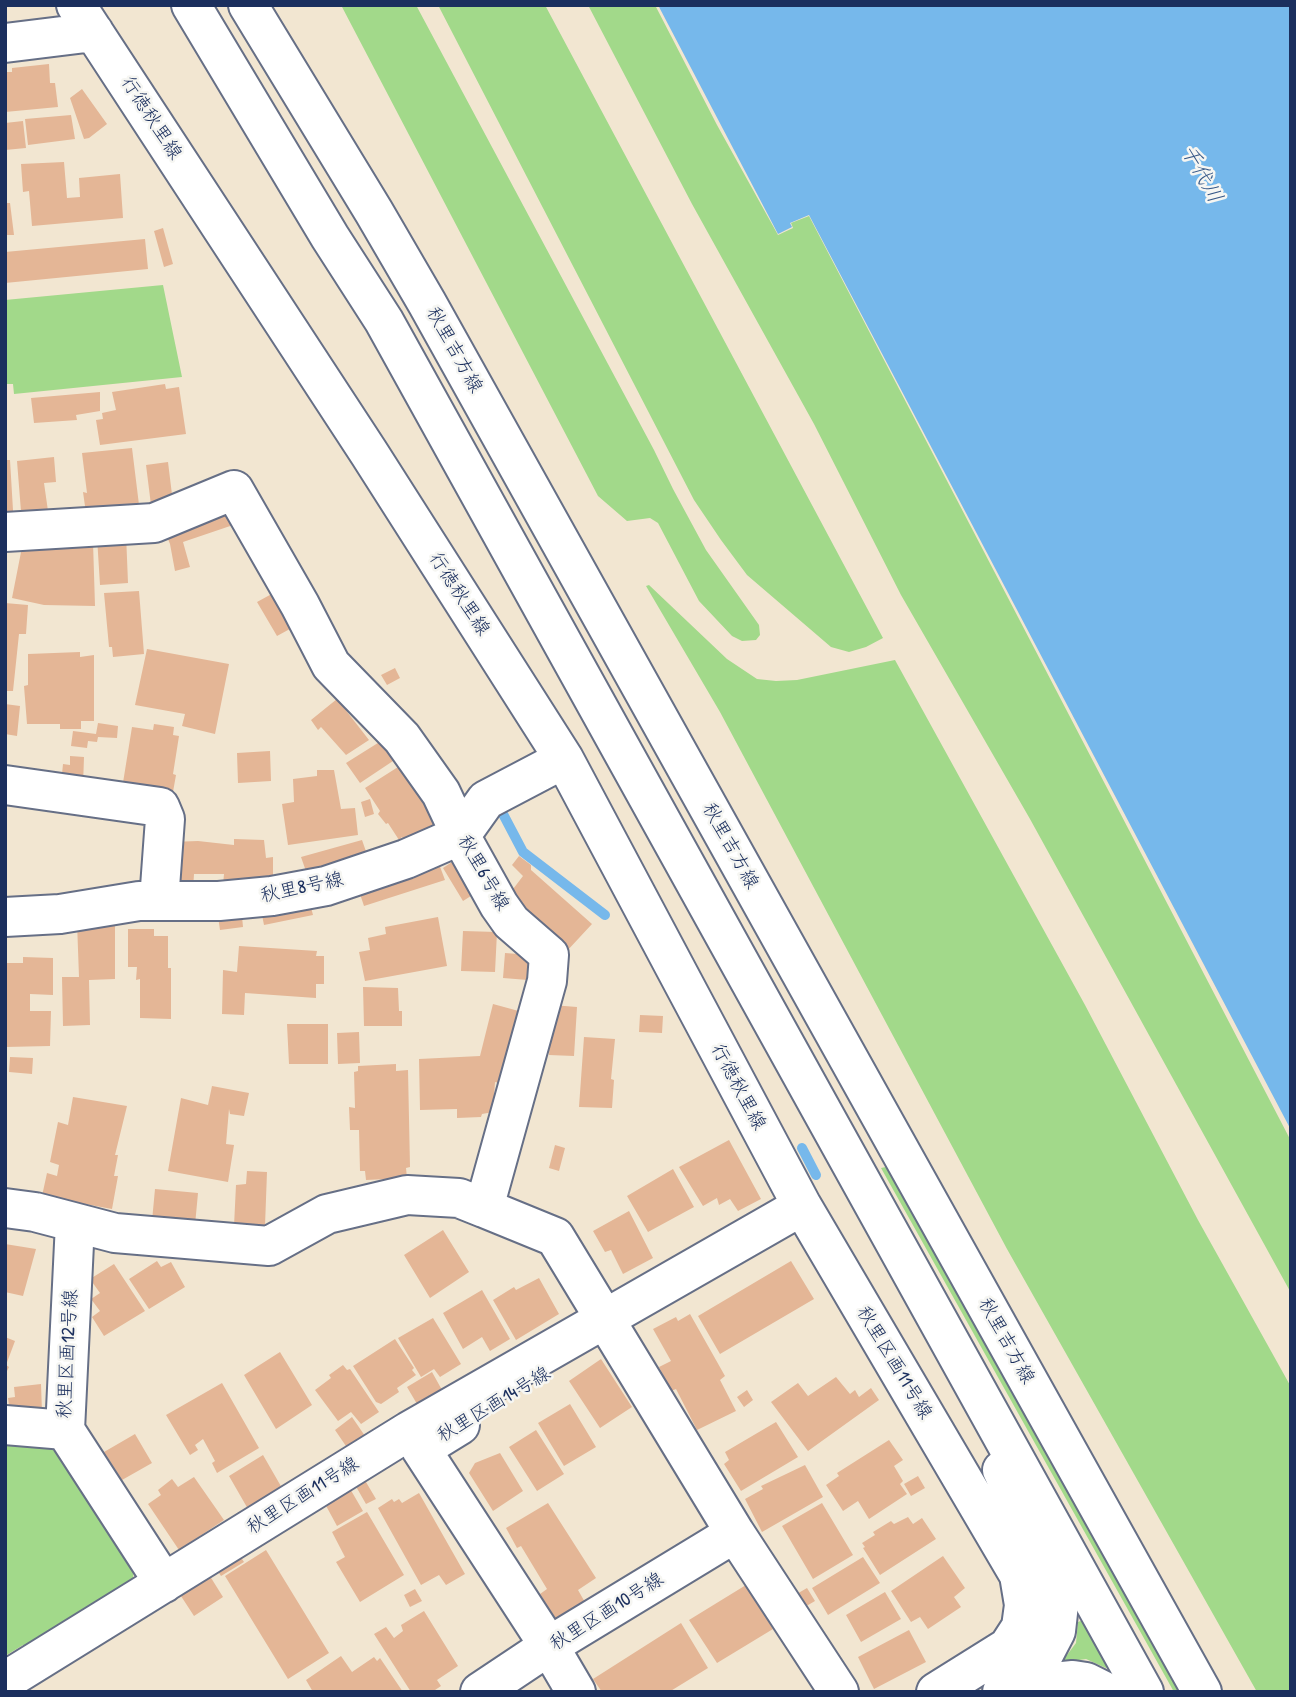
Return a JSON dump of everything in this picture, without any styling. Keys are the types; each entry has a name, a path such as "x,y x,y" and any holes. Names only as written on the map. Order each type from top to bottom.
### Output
{"street":[{"path":"163,5 330,237"},
{"path":"191,5 330,237 384,321 1144,1692"},
{"name":"秋里吉方線","path":"248,5 374,212 1202,1692"},
{"path":"264,5 374,212"},
{"path":"5,43 85,19"},
{"name":"行徳秋里線","path":"85,19 369,453 564,759 802,1206"},
{"name":"秋里6号線","path":"5,532 154,523 234,490 300,605 331,666 401,738 441,793 499,905 511,922 548,955 547,981 484,1208"},
{"path":"461,835 486,800 564,759"},
{"path":"5,785 160,807 165,819 159,901"},
{"name":"秋里8号線","path":"5,917 60,914 139,901 219,901 272,896 326,886 406,859 461,835"},
{"path":"5,1208 35,1212 115,1233 269,1246 327,1214 407,1195 459,1198 555,1237 735,1533 839,1692"},
{"path":"872,1202 1042,1552 1057,1590 1059,1618 1051,1643 1036,1664 1002,1692"},
{"name":"秋里区画11号線","path":"5,1681 164,1583 415,1440 609,1325 802,1206 1019,1574 1024,1605 1021,1627 1008,1647 936,1692"},
{"name":"秋里区画12号線","path":"75,1223 65,1430 164,1583"},
{"path":"609,1325 780,1237"},
{"path":"5,1425 65,1430"},
{"name":"秋里区画14号線","path":"415,1440 537,1668 576,1692"},
{"name":"秋里区画10号線","path":"480,1692 537,1668 735,1533"},
{"path":"1020,1692 1044,1683 1073,1680 1086,1682 1105,1692"}],"green space":[{"path":"341,5 416,5 706,550 759,625 760,635 756,640 742,641 732,636 699,601 658,523 650,518 627,521 598,496"},
{"path":"438,5 545,5 883,638 849,652 831,647 747,575 721,540 694,500"},
{"path":"588,5 655,5 778,235 793,228 791,223 809,216 1291,1141 1291,1293 1030,819 901,595 814,424 692,204"},
{"path":"163,285 182,377 14,394 13,384 5,384 5,300"},
{"path":"649,585 727,659 757,679 797,680 895,660 1291,1387 1291,1692 1257,1692 1007,1249 720,712 646,586"},
{"path":"886,1167 1180,1692 1174,1692 881,1168"},
{"path":"5,1444 60,1447 135,1562 132,1586 27,1650 23,1645 5,1656"},
{"path":"1083,1620 1108,1667 1086,1659 1065,1662 1064,1659 1076,1643 1078,1622"}],"water":[{"name":"千代川","path":"658,5 1291,5 1291,1130 809,215 790,223 792,227 778,234"}],"building":[{"path":"49,64 50,83 55,83 58,107 5,112 5,72 12,72 12,68"},
{"path":"82,89 107,124 84,139 70,98"},
{"path":"71,115 75,139 28,145 25,119"},
{"path":"23,121 26,148 5,150 5,123"},
{"path":"64,162 67,198 80,197 79,178 120,174 123,218 32,226 29,191 23,192 21,164"},
{"path":"5,203 10,203 14,235 5,235"},
{"path":"163,228 173,264 164,267 154,231"},
{"path":"145,239 148,269 5,283 5,252"},
{"path":"165,384 166,389 179,387 186,434 100,445 96,420 103,419 102,413 116,410 112,392"},
{"path":"100,392 100,411 76,415 77,420 34,423 31,398"},
{"path":"132,448 140,513 87,520 82,453"},
{"path":"54,457 56,482 44,483 49,518 22,524 17,461"},
{"path":"5,460 10,460 14,527 5,527"},
{"path":"168,462 174,511 152,513 146,465"},
{"path":"226,503 239,523 183,542 190,567 175,571 170,544 163,527"},
{"path":"126,534 128,583 100,585 97,537"},
{"path":"23,542 93,542 95,606 44,605 12,598"},
{"path":"279,590 299,624 277,636 257,602"},
{"path":"139,591 144,654 113,657 112,647 109,647 104,593"},
{"path":"5,603 28,605 26,634 19,634 13,691 5,691"},
{"path":"147,649 229,664 215,734 182,726 185,714 135,705"},
{"path":"80,652 80,657 94,655 94,721 81,721 81,729 60,729 60,724 27,724 24,686 28,685 28,654"},
{"path":"395,668 400,678 387,685 381,675"},
{"path":"337,699 369,740 346,755 321,727 318,730 311,720"},
{"path":"5,704 20,706 17,736 5,734"},
{"path":"98,723 118,726 117,738 98,737 97,742 88,741 87,748 71,746 73,731 96,734"},
{"path":"154,724 174,727 173,735 179,736 171,803 121,795 132,727 153,730"},
{"path":"389,736 405,753 360,783 346,763"},
{"path":"270,751 271,781 238,783 237,753"},
{"path":"70,756 84,757 83,786 61,784 63,764 70,765"},
{"path":"409,760 449,829 408,847 402,837 399,840 388,823 378,814 380,811 365,788"},
{"path":"317,770 334,770 341,809 355,808 358,835 288,845 282,804 294,802 293,779 317,776"},
{"path":"370,799 374,814 365,817 361,802"},
{"path":"234,839 264,840 266,858 273,857 273,884 223,885 224,874 194,874 193,890 166,888 171,842 198,841 234,845"},
{"path":"362,840 369,860 308,877 301,857"},
{"path":"436,856 445,880 364,906 357,885"},
{"path":"461,856 482,889 463,901 443,868"},
{"path":"519,856 592,924 566,952 507,897 523,876 512,865"},
{"path":"308,896 313,915 264,925 260,905"},
{"path":"241,906 243,927 220,930 217,909"},
{"path":"438,917 447,966 365,981 359,952 370,950 368,938 386,934 385,927"},
{"path":"115,919 115,979 89,980 90,1025 63,1026 62,977 79,977 77,922"},
{"path":"128,929 154,929 154,936 168,936 171,1019 140,1018 140,979 136,980 137,967 128,967"},
{"path":"463,931 497,932 495,972 461,971"},
{"path":"239,946 317,951 316,956 324,956 324,984 316,984 316,998 245,993 244,1015 222,1014 223,970 237,972"},
{"path":"505,953 531,955 528,980 503,978"},
{"path":"23,957 53,958 53,995 30,994 30,1011 51,1011 50,1046 5,1047 5,963 23,963"},
{"path":"363,987 398,988 402,1026 364,1026"},
{"path":"493,1004 526,1013 503,1084 495,1082 493,1112 482,1114 481,1117 457,1118 457,1109 420,1110 419,1059 480,1056"},
{"path":"552,1005 577,1007 574,1056 549,1055"},
{"path":"640,1015 663,1016 662,1033 639,1032"},
{"path":"287,1024 328,1024 328,1064 289,1064"},
{"path":"359,1032 360,1063 338,1064 337,1033"},
{"path":"584,1037 615,1039 611,1079 614,1080 612,1108 579,1107"},
{"path":"10,1057 33,1058 32,1074 9,1072"},
{"path":"396,1064 396,1071 408,1070 410,1167 406,1168 407,1178 366,1180 365,1171 360,1171 359,1130 350,1130 349,1107 355,1108 354,1072 358,1071 358,1066"},
{"path":"212,1086 249,1093 244,1116 230,1114 229,1109 226,1144 234,1145 228,1182 168,1171 181,1098 208,1105"},
{"path":"73,1097 127,1106 115,1155 118,1155 114,1176 118,1176 112,1209 42,1196 47,1173 57,1176 59,1165 50,1162 58,1122 68,1125"},
{"path":"729,1140 761,1199 738,1211 730,1199 719,1205 717,1198 703,1206 679,1167"},
{"path":"555,1145 565,1148 559,1171 549,1168"},
{"path":"673,1169 694,1207 648,1232 627,1196"},
{"path":"247,1171 267,1172 265,1226 234,1226 236,1185 246,1184"},
{"path":"155,1189 198,1193 195,1225 152,1221"},
{"path":"629,1211 653,1258 623,1274 611,1250 605,1252 593,1231"},
{"path":"443,1230 469,1272 430,1298 404,1255"},
{"path":"5,1244 36,1249 23,1296 5,1292"},
{"path":"157,1261 161,1267 171,1262 185,1287 149,1309 129,1279"},
{"path":"791,1261 814,1299 720,1354 698,1316"},
{"path":"114,1264 145,1311 104,1336 92,1317 100,1311 91,1299 100,1293 90,1279"},
{"path":"539,1278 559,1314 516,1340 493,1300 514,1287 516,1290"},
{"path":"482,1290 510,1339 490,1351 482,1337 463,1349 443,1313"},
{"path":"690,1314 725,1376 720,1380 736,1411 697,1430 676,1389 671,1391 659,1367 671,1361 653,1329 676,1317 678,1321"},
{"path":"433,1318 461,1364 440,1377 434,1369 421,1377 398,1338"},
{"path":"5,1337 15,1341 5,1375"},
{"path":"395,1339 416,1375 397,1388 399,1392 381,1404 376,1402 353,1366"},
{"path":"280,1352 312,1405 276,1429 244,1375"},
{"path":"601,1359 632,1407 600,1428 569,1381"},
{"path":"343,1365 347,1370 350,1369 379,1412 361,1424 351,1412 338,1421 315,1390"},
{"path":"432,1372 442,1390 417,1404 407,1387"},
{"path":"836,1377 850,1394 855,1390 859,1397 871,1388 879,1400 808,1451 771,1402 798,1383 808,1396"},
{"path":"222,1383 259,1448 217,1473 212,1463 215,1461 203,1439 195,1445 198,1450 190,1455 166,1415"},
{"path":"41,1384 42,1412 10,1413 8,1398 15,1397 14,1387"},
{"path":"747,1390 753,1400 744,1407 737,1397"},
{"path":"570,1404 596,1447 564,1466 538,1423"},
{"path":"352,1417 365,1436 348,1449 335,1430"},
{"path":"776,1422 798,1457 741,1491 724,1464 729,1460 725,1452"},
{"path":"536,1430 564,1474 537,1491 509,1447"},
{"path":"135,1434 152,1463 122,1480 104,1452"},
{"path":"889,1440 903,1460 894,1466 903,1481 900,1484 907,1494 869,1519 858,1501 843,1511 826,1485 839,1476 837,1473"},
{"path":"500,1453 523,1491 493,1511 469,1473 475,1463"},
{"path":"263,1455 282,1488 248,1509 229,1476"},
{"path":"805,1465 823,1497 762,1532 745,1499 763,1489 761,1486"},
{"path":"918,1476 925,1488 911,1496 904,1484"},
{"path":"194,1477 224,1520 179,1550 148,1504 161,1495 158,1490 172,1479 178,1487"},
{"path":"363,1477 376,1499 366,1504 354,1483"},
{"path":"349,1487 363,1511 337,1526 324,1502"},
{"path":"419,1493 465,1574 446,1585 439,1575 421,1585 378,1508 392,1499 394,1502 399,1499 402,1503"},
{"path":"548,1503 596,1578 578,1590 586,1604 557,1621 540,1594 547,1589 521,1546 517,1548 506,1528"},
{"path":"822,1503 853,1555 813,1579 782,1526"},
{"path":"367,1512 404,1575 360,1602 336,1562 345,1557 332,1532"},
{"path":"908,1517 913,1524 922,1518 936,1539 880,1575 862,1543 875,1535 873,1532 891,1521 894,1524"},
{"path":"266,1550 329,1653 288,1679 225,1576"},
{"path":"238,1553 244,1562 221,1576 215,1567"},
{"path":"943,1556 965,1588 954,1597 961,1607 928,1629 920,1617 911,1622 891,1591"},
{"path":"863,1557 880,1583 828,1615 812,1588"},
{"path":"208,1573 223,1597 194,1616 179,1593"},
{"path":"746,1585 773,1629 717,1663 689,1620"},
{"path":"807,1588 815,1601 803,1608 795,1595"},
{"path":"415,1589 422,1601 410,1607 404,1595"},
{"path":"885,1592 901,1619 861,1642 846,1615"},
{"path":"424,1611 458,1666 437,1680 441,1686 432,1692 411,1692 374,1634 386,1627 394,1638 403,1631 401,1625"},
{"path":"681,1623 708,1668 669,1692 602,1692 593,1679"},
{"path":"909,1630 926,1662 874,1689 858,1657"},
{"path":"341,1656 352,1672 374,1657 377,1661 380,1658 403,1692 313,1692 306,1680"}],"waterway":[{"path":"503,814 523,852 605,915"},
{"path":"802,1148 816,1175"}]}
